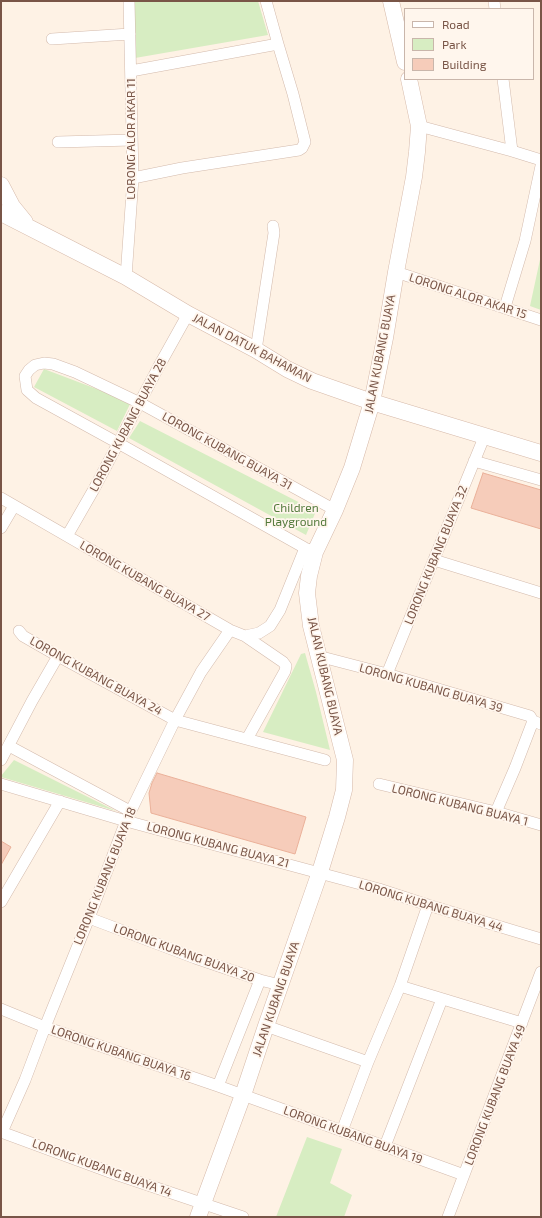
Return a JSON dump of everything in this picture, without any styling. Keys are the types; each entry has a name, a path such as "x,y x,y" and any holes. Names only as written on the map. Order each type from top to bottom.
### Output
{"street":[{"name":"LORONG ALOR AKAR 11","path":"126,277 133,178 129,1"},
{"path":"133,178 182,168 299,150 302,148 305,142 297,108 266,1"},
{"path":"391,1 404,58"},
{"path":"52,39 130,34"},
{"path":"131,71 278,44"},
{"name":"JALAN KUBANG BUAYA","path":"201,1210 320,872 344,790 345,760 311,626 307,593 310,550 335,510 352,468 372,402 414,177 417,152 419,126 409,80"},
{"path":"503,80 512,151"},
{"path":"419,126 541,160"},
{"path":"58,142 132,140"},
{"path":"505,307 525,241 541,166"},
{"path":"1,185 12,206 29,227"},
{"name":"JALAN DATUK BAHAMAN","path":"1,213 126,277 188,314 256,350 287,369 312,381 372,402 541,453"},
{"path":"256,350 274,233 273,226"},
{"name":"LORONG ALOR AKAR 15","path":"396,272 541,320"},
{"name":"LORONG KUBANG BUAYA 28","path":"67,536 188,314"},
{"name":"LORONG KUBANG BUAYA 31","path":"310,550 36,398 26,390 25,376 35,365 44,363 53,364 75,372 140,403 335,510"},
{"name":"LORONG KUBANG BUAYA 32","path":"387,674 485,435"},
{"path":"474,461 541,480"},
{"name":"LORONG KUBANG BUAYA 27","path":"1,498 230,630 245,636 283,662 286,666 285,671 247,739"},
{"path":"1,528 14,506"},
{"path":"245,636 259,633 270,626 280,610 310,550"},
{"path":"434,560 541,593"},
{"name":"LORONG KUBANG BUAYA 18","path":"2,1132 25,1080 128,816 175,720 201,672 230,630"},
{"name":"LORONG KUBANG BUAYA 24","path":"18,632 58,656 175,720 326,760"},
{"path":"1,760 58,656"},
{"name":"LORONG KUBANG BUAYA 39","path":"318,656 387,674 530,716 537,723"},
{"path":"496,812 537,723"},
{"path":"9,746 128,816"},
{"name":"LORONG KUBANG BUAYA 21","path":"1,784 60,801 128,816 320,872"},
{"name":"LORONG KUBANG BUAYA 1","path":"379,784 496,812 541,825"},
{"path":"1,902 5,886 60,801"},
{"name":"LORONG KUBANG BUAYA 44","path":"320,872 541,939"},
{"path":"342,1131 368,1062 400,986 428,905"},
{"name":"LORONG KUBANG BUAYA 20","path":"89,918 195,958 260,980 280,985"},
{"name":"LORONG KUBANG BUAYA 49","path":"448,1217 541,972"},
{"path":"218,1086 260,980"},
{"path":"400,986 522,1023"},
{"path":"385,1146 442,999"},
{"name":"LORONG KUBANG BUAYA 16","path":"1,1009 45,1027 242,1095"},
{"path":"266,1026 368,1062"},
{"name":"LORONG KUBANG BUAYA 19","path":"242,1095 464,1175"},
{"name":"LORONG KUBANG BUAYA 14","path":"2,1132 118,1175 201,1210 243,1217"}],"green space":[{"path":"132,1 258,1 268,35 135,58"},
{"path":"541,255 541,310 530,306"},
{"path":"44,369 131,402 117,431 34,387"},
{"name":"Children Playground","path":"140,421 316,511 306,535 129,438"},
{"path":"305,653 330,750 263,732 301,654"},
{"path":"14,760 116,811 1,777"},
{"path":"307,1137 342,1149 330,1183 352,1195 344,1217 276,1217"}],"building":[{"path":"483,473 541,490 541,529 471,508"},
{"path":"157,773 306,817 295,854 151,813 149,793"},
{"path":"1,841 11,847 1,865"}]}
